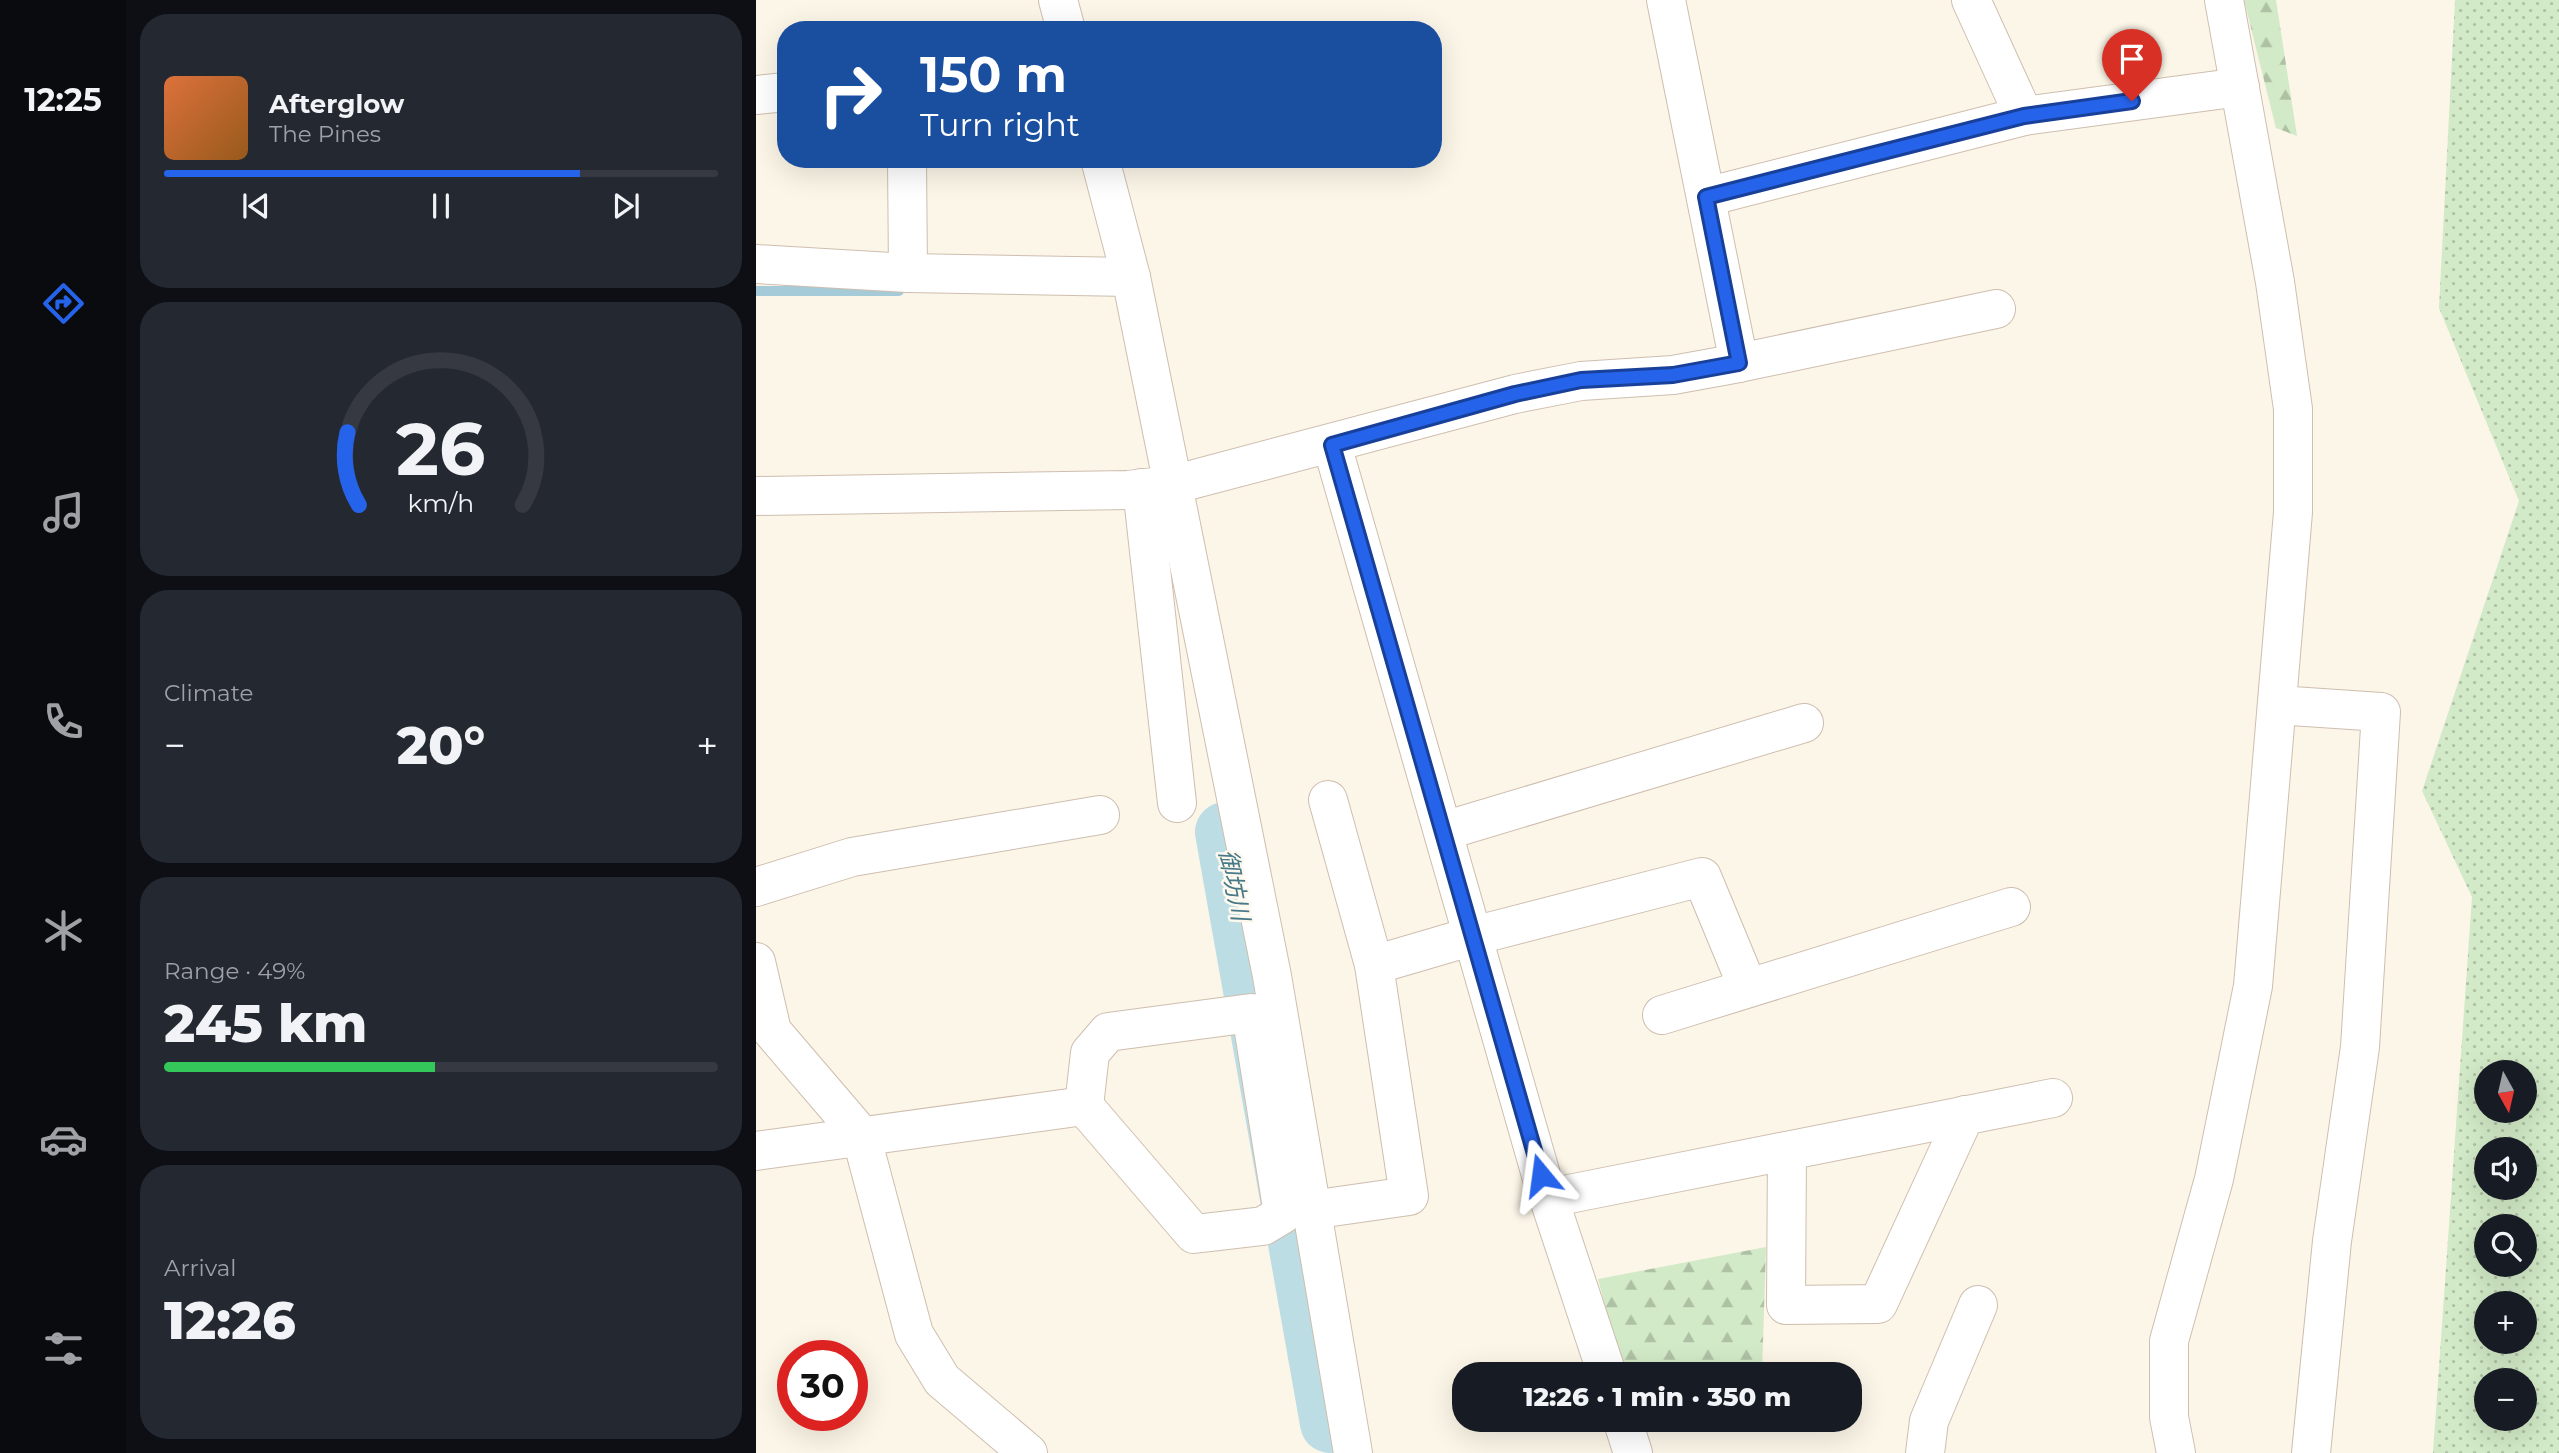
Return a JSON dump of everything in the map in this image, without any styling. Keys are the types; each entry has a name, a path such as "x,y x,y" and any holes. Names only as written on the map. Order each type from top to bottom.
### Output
{"street":[{"path":"1058,0 1064,21"},
{"path":"1666,0 1739,363"},
{"path":"1971,0 2024,116"},
{"path":"2176,1453 2169,1417 2169,1341 2214,1179 2253,986 2293,512 2293,409 2275,282 2224,0"},
{"path":"1706,197 2024,116 2240,87"},
{"path":"756,95 777,93"},
{"path":"906,168 908,273"},
{"path":"1102,168 1131,276 1157,486 1177,803"},
{"path":"756,264 908,273 1131,276"},
{"path":"756,496 1157,486 1332,445 1515,394 1581,380 1673,375 1996,309"},
{"path":"1332,445 1549,1198 1603,1362"},
{"path":"1157,486 1272,976 1353,1453"},
{"path":"2277,705 2381,712 2360,1047 2332,1241 2311,1453"},
{"path":"1444,831 1804,723"},
{"path":"1311,1210 1409,1196 1374,965 1328,800"},
{"path":"756,887 852,857 1100,816"},
{"path":"1374,965 1473,936 1702,877 1748,988"},
{"path":"1662,1016 2011,907"},
{"path":"756,962 772,1031 861,1135 914,1334 942,1380 1028,1453"},
{"path":"1251,1013 1283,1214 1263,1226 1194,1234 1084,1106 1090,1053 1108,1032 1251,1013"},
{"path":"1549,1198 2053,1098"},
{"path":"756,1151 1084,1106"},
{"path":"1787,1151 1786,1305 1878,1304 1965,1115"},
{"path":"1925,1453 1929,1421 1978,1305"},
{"path":"1626,1432 1633,1453"}],"green space":[{"path":"2244,0 2276,0 2297,136 2276,128"},
{"path":"2455,0 2559,0 2559,1453 2433,1453 2472,897 2422,791 2519,501 2439,308"},
{"path":"1766,1247 1762,1362 1620,1362 1598,1279"}],"waterway":[{"path":"756,291 899,291"},
{"name":"御坊川","path":"1225,832 1330,1423"}],"route":[{"path":"1541,1175 1332,445 1515,394 1581,380 1673,375 1739,363 1706,197 2024,116 2132,101"}]}
